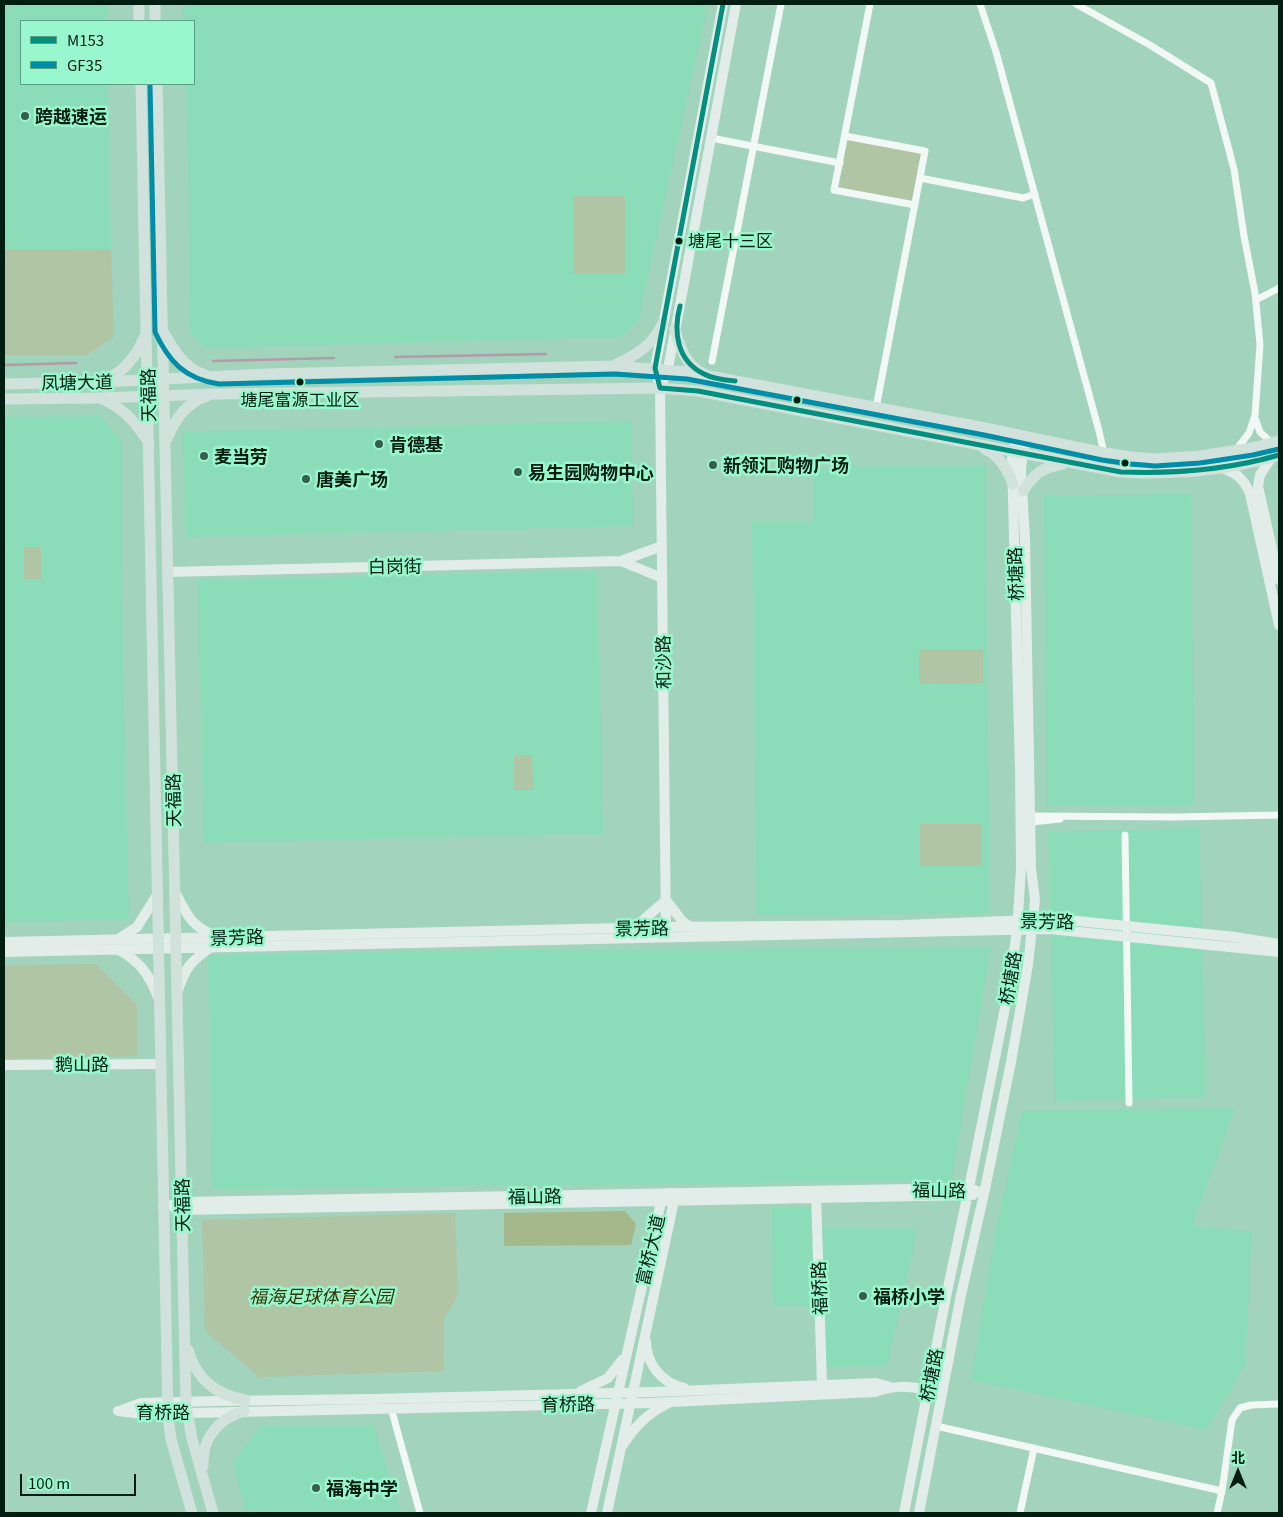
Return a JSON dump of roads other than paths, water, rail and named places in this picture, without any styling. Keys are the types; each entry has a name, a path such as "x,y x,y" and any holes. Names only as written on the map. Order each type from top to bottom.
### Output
{"main road":[{"path":"139,4 139,20"},
{"path":"155,4 156,20"},
{"name":"天福路","path":"141,85 160,1064 169,1408 172,1439 192,1513"},
{"name":"天福路","path":"157,85 176,894 184,1336 187,1407 192,1439 213,1513"},
{"path":"615,366 646,348 664,323"},
{"path":"675,329 680,347 689,363 698,371 710,377"},
{"path":"162,330 180,359 188,367 204,375 219,377"},
{"path":"101,382 118,373 126,366 141,347 146,332"},
{"name":"凤塘大道","path":"4,384 101,382 267,374 615,366 668,369 1020,435 1104,453 1155,458 1200,456 1276,442"},
{"name":"凤塘大道","path":"4,399 660,388 698,391 1098,469 1137,473 1179,473 1225,469 1275,457"},
{"path":"165,443 182,412 191,404 215,394"},
{"path":"98,398 119,407 128,414 149,443"},
{"path":"979,445 993,452 1000,460 1013,484"},
{"path":"1023,491 1037,473 1052,466 1067,463"},
{"path":"184,1336 192,1363 200,1375 221,1394 244,1406 214,1429 208,1438 204,1450 203,1478"}],"street":[{"name":"和沙路","path":"666,932 660,388 655,368 722,20 723,4"},
{"name":"和沙路","path":"660,388 668,369 736,4"},
{"path":"712,362 781,4"},
{"path":"870,4 834,190 914,206"},
{"path":"980,4 996,52 1104,453"},
{"path":"1076,4 1150,45 1211,83 1234,169 1256,300 1260,345 1254,415 1249,433 1235,451"},
{"path":"845,136 925,151 876,408"},
{"path":"711,138 840,163"},
{"path":"920,178 1023,198 1035,194"},
{"path":"1256,300 1279,288"},
{"path":"1254,415 1260,432 1276,442"},
{"name":"桥塘路","path":"904,1513 946,1292 969,1192 1006,1003 1018,926 1020,771 1013,484 1020,435"},
{"name":"桥塘路","path":"919,1513 961,1295 1011,1062 1033,925 1035,900 1031,868 1023,491 1017,453"},
{"path":"1275,457 1260,475 1258,486 1279,580"},
{"path":"1225,469 1241,478 1250,494 1279,625"},
{"path":"622,561 662,546"},
{"path":"622,561 662,578"},
{"name":"白岗街","path":"168,572 622,561"},
{"path":"1031,819 1078,816 1279,815"},
{"path":"1125,835 1129,1103"},
{"path":"176,894 189,919 200,929 218,937"},
{"path":"157,896 137,927 118,945 134,958 146,972 159,999"},
{"path":"630,928 641,922 666,900 683,922 691,927"},
{"name":"景芳路","path":"4,952 118,945 177,944 210,948 666,932 1033,925 1058,930 1127,931 1235,937 1279,944"},
{"name":"景芳路","path":"177,944 218,937 630,928 666,932 691,927 1018,926"},
{"name":"景芳路","path":"1127,931 1279,952"},
{"name":"景芳路","path":"4,942 118,945"},
{"path":"178,991 184,973 192,960 210,948"},
{"name":"鹅山路","path":"4,1065 160,1064"},
{"name":"福山路","path":"182,1206 969,1192 984,1194"},
{"name":"福桥路","path":"816,1195 822,1385"},
{"name":"富桥大道","path":"591,1513 661,1202 672,1197"},
{"name":"富桥大道","path":"607,1513 646,1331 672,1197"},
{"name":"福山路","path":"164,1206 661,1202"},
{"path":"646,1331 648,1357 654,1368 668,1382 695,1390"},
{"path":"572,1394 608,1378 616,1370 626,1353"},
{"name":"育桥路","path":"169,1408 876,1383 890,1387"},
{"name":"育桥路","path":"244,1406 391,1408 675,1402 875,1392 890,1387 902,1386 928,1390"},
{"path":"619,1452 639,1423 655,1410 675,1402"},
{"path":"1217,1513 1222,1492 1232,1420 1240,1408 1250,1405 1279,1404"},
{"path":"391,1408 420,1513"},
{"path":"936,1426 1222,1492"},
{"path":"1020,1513 1034,1448"},
{"path":"595,1493 610,1496"}],"waterway":[{"path":"395,357 546,354"},
{"path":"213,361 334,358"},
{"path":"4,365 76,363"}],"place":[{"name":"跨越速运","path":"25,116"},
{"name":"塘尾十三区","path":"679,241"},
{"name":"塘尾富源工业区","path":"300,382"},
{"name":"肯德基","path":"379,444"},
{"name":"麦当劳","path":"204,456"},
{"name":"新领汇购物广场","path":"713,465"},
{"name":"易生园购物中心","path":"518,472"},
{"name":"唐美广场","path":"306,479"},
{"name":"福桥小学","path":"863,1296"},
{"name":"福海中学","path":"316,1488"}],"park label":[{"name":"福海足球体育公园","path":"321,1296"}]}
